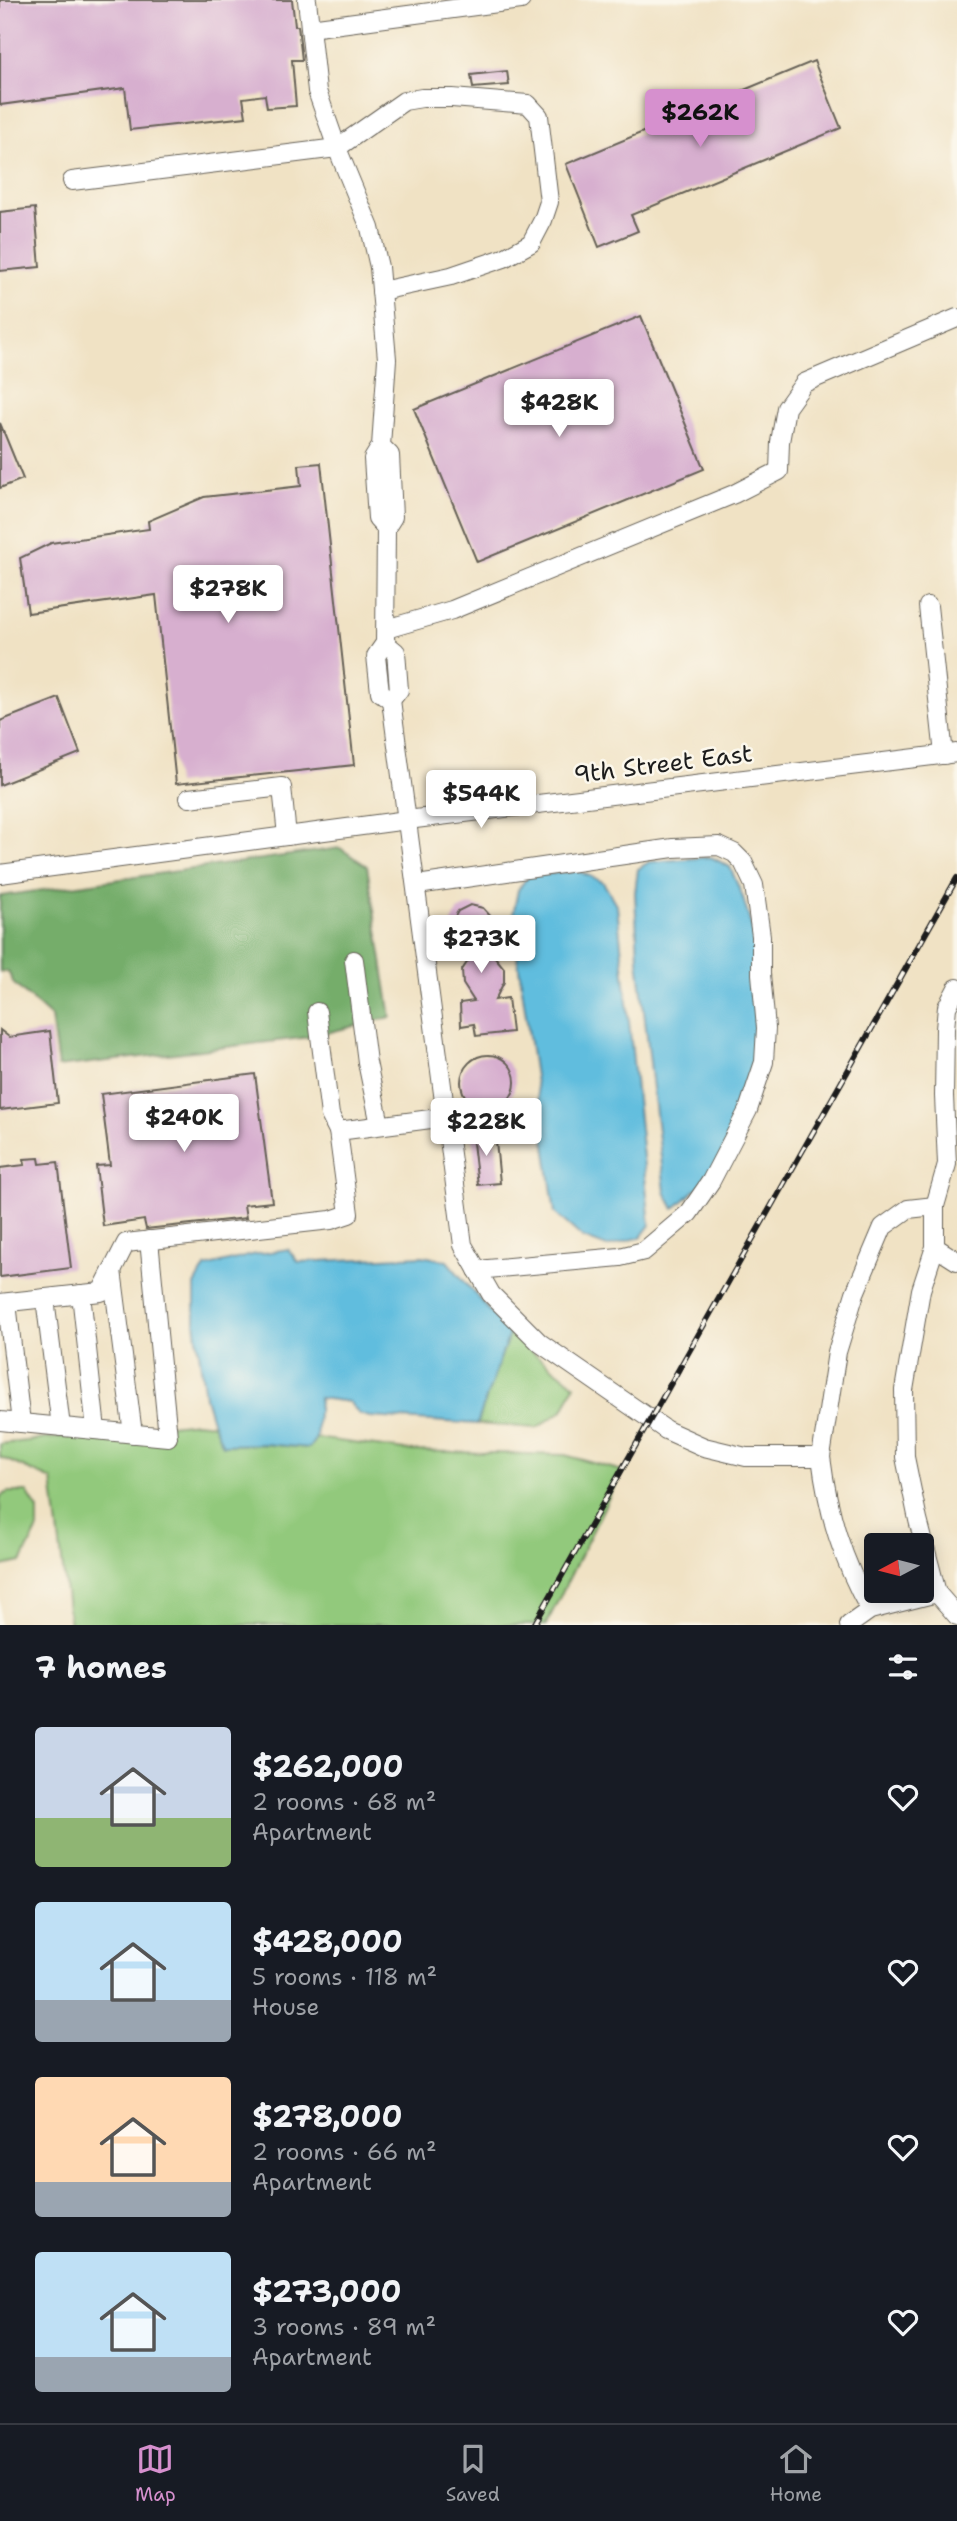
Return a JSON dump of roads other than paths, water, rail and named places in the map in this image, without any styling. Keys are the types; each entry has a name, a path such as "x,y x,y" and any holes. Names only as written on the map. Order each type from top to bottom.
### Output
{"street":[{"path":"307,0 317,91 370,229 379,267 387,359 381,446 373,459 377,518 386,528 385,636 376,656 380,692 391,700 463,1245 491,1294 540,1343 666,1430 704,1447 746,1457 821,1457"},
{"path":"310,28 521,0"},
{"path":"72,181 337,148 404,101 422,98 528,104 539,116 549,202 531,243 504,258 451,276 381,291"},
{"path":"385,636 734,494 779,471 780,442 786,408 804,383 957,318"},
{"path":"928,606 951,754"},
{"name":"9th Street East","path":"0,874 286,835 951,754"},
{"path":"188,798 282,788 286,835"},
{"path":"417,885 673,848 719,846 734,853 743,862 754,886 761,936 766,1028 764,1062 748,1110 711,1181 689,1213 644,1251 620,1257 477,1270"},
{"path":"354,960 367,1062 380,1125"},
{"path":"957,988 947,1007 944,1096 947,1164 935,1206 935,1247 921,1290 904,1390 905,1457 918,1520 937,1593 957,1616"},
{"path":"21,1423 3,1303 101,1292 126,1243 331,1220 349,1214 338,1131 330,1115 317,1012"},
{"path":"338,1131 446,1117"},
{"path":"870,1610 852,1578 833,1525 821,1457 837,1352 855,1293 883,1227 908,1209 935,1206"},
{"path":"0,1421 169,1437 149,1240"},
{"path":"935,1247 957,1261"},
{"path":"112,1270 133,1434"},
{"path":"80,1294 96,1430"},
{"path":"45,1298 61,1427"},
{"path":"849,1625 870,1610 937,1593"}],"water":[{"path":"711,857 730,867 754,935 758,1042 751,1095 710,1177 674,1209 665,1192 638,959 635,893 638,869 649,862"},
{"path":"578,871 603,882 617,906 650,1225 641,1237 607,1247 583,1238 555,1213 512,920 518,890 528,876"},
{"path":"288,1249 298,1262 423,1256 447,1261 509,1334 477,1424 370,1417 359,1414 349,1402 319,1398 316,1438 309,1448 264,1444 223,1445 205,1397 195,1322 195,1285 205,1267"}],"railway":[{"path":"534,1625 957,878"}]}
